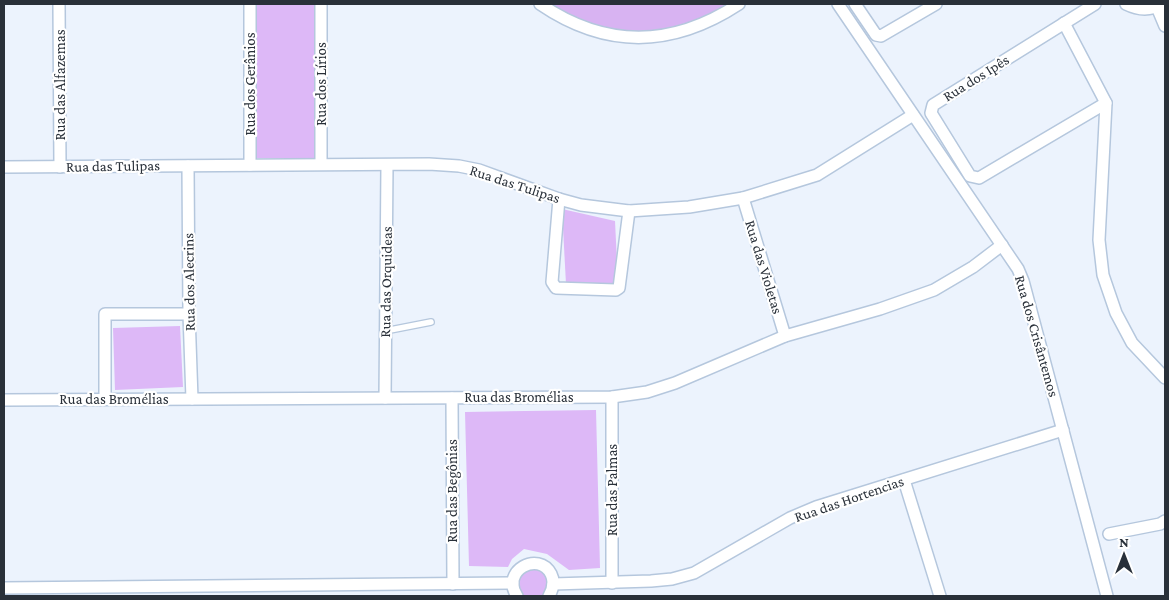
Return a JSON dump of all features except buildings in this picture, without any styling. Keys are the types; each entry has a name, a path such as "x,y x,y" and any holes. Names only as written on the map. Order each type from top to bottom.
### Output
{"street":[{"name":"Rua das Alfazemas","path":"59,4 60,167"},
{"name":"Rua dos Gerânios","path":"250,4 250,165"},
{"name":"Rua dos Lírios","path":"322,4 322,164"},
{"path":"540,4 582,27 609,35 632,38 660,37 688,30 739,4"},
{"name":"Rua dos Crisântemos","path":"838,4 1018,269 1023,281 1107,596"},
{"path":"855,4 876,35 881,36 936,4"},
{"name":"Rua dos Ipês","path":"1095,4 933,105 932,116 970,176 979,178 1106,102"},
{"path":"1126,4 1133,8 1145,9 1160,5 1165,26"},
{"path":"1064,23 1106,102 1099,240 1103,275 1116,313 1132,343 1165,378"},
{"name":"Rua das Tulipas","path":"4,168 429,164 479,170 559,199 581,205 629,211 689,207 743,198 817,175 913,115"},
{"name":"Rua das Orquideas","path":"385,398 388,165"},
{"name":"Rua dos Alecrins","path":"188,166 188,314 192,399"},
{"name":"Rua das Violetas","path":"743,198 785,336"},
{"path":"559,199 552,282 556,288 616,290 619,288 629,211"},
{"name":"Rua das Bromélias","path":"4,400 612,397 647,392 675,383 785,336 880,309 934,290 973,267 1002,245"},
{"path":"105,399 105,314 188,314"},
{"name":"Rua das Palmas","path":"612,397 612,583"},
{"name":"Rua das Begônias","path":"452,398 453,584"},
{"name":"Rua das Hortencias","path":"554,584 651,581 672,579 694,573 790,518 816,507 1063,430"},
{"path":"904,480 940,596"},
{"path":"1109,534 1160,524 1165,521"},
{"path":"517,596 513,583 518,570 530,564 543,566 549,571 554,584 549,596"},
{"path":"4,588 513,583"}],"lane":[{"path":"385,331 431,322"}],"shaded area":[{"path":"256,4 314,4 315,158 257,158"},
{"path":"551,4 729,4 712,13 676,26 638,32 619,32 581,21"},
{"path":"562,209 615,221 618,283 566,284"},
{"path":"180,326 183,387 115,390 113,328"},
{"path":"596,410 600,568 569,570 547,554 524,549 512,559 508,567 469,566 465,412"},
{"path":"535,568 544,572 549,581 544,595 523,596 519,591 520,577 526,571"}]}
